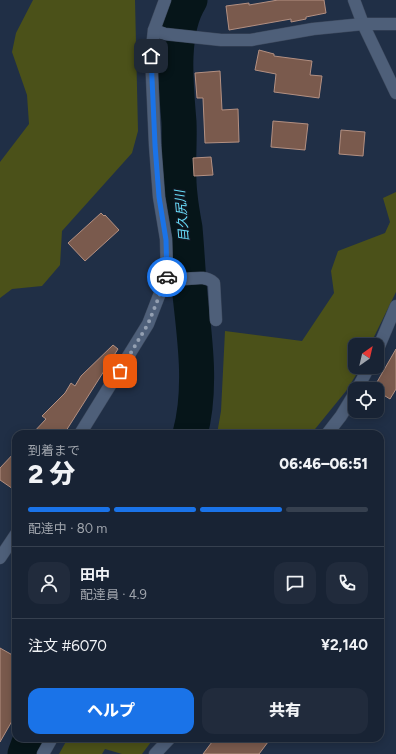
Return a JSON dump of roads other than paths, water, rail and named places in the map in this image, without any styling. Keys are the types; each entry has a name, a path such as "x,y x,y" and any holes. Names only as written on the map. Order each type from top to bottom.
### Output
{"street":[{"path":"82,430 148,324 172,277 159,197 151,56 160,32 164,0"},
{"path":"354,0 396,93"},
{"path":"160,32 221,40 251,40 313,29 364,24 396,24"},
{"path":"172,277 202,278 209,279 214,283 216,320"},
{"path":"382,338 396,306"},
{"path":"330,430 348,404"},
{"path":"0,558 12,540"},
{"path":"43,754 50,742"},
{"path":"155,754 166,742"}],"waterway":[{"name":"目久尻川","path":"190,0 179,28 176,76 179,122 179,186 185,228 197,382 194,417 191,430"},
{"name":"目久尻川","path":"25,754 30,742"}]}
